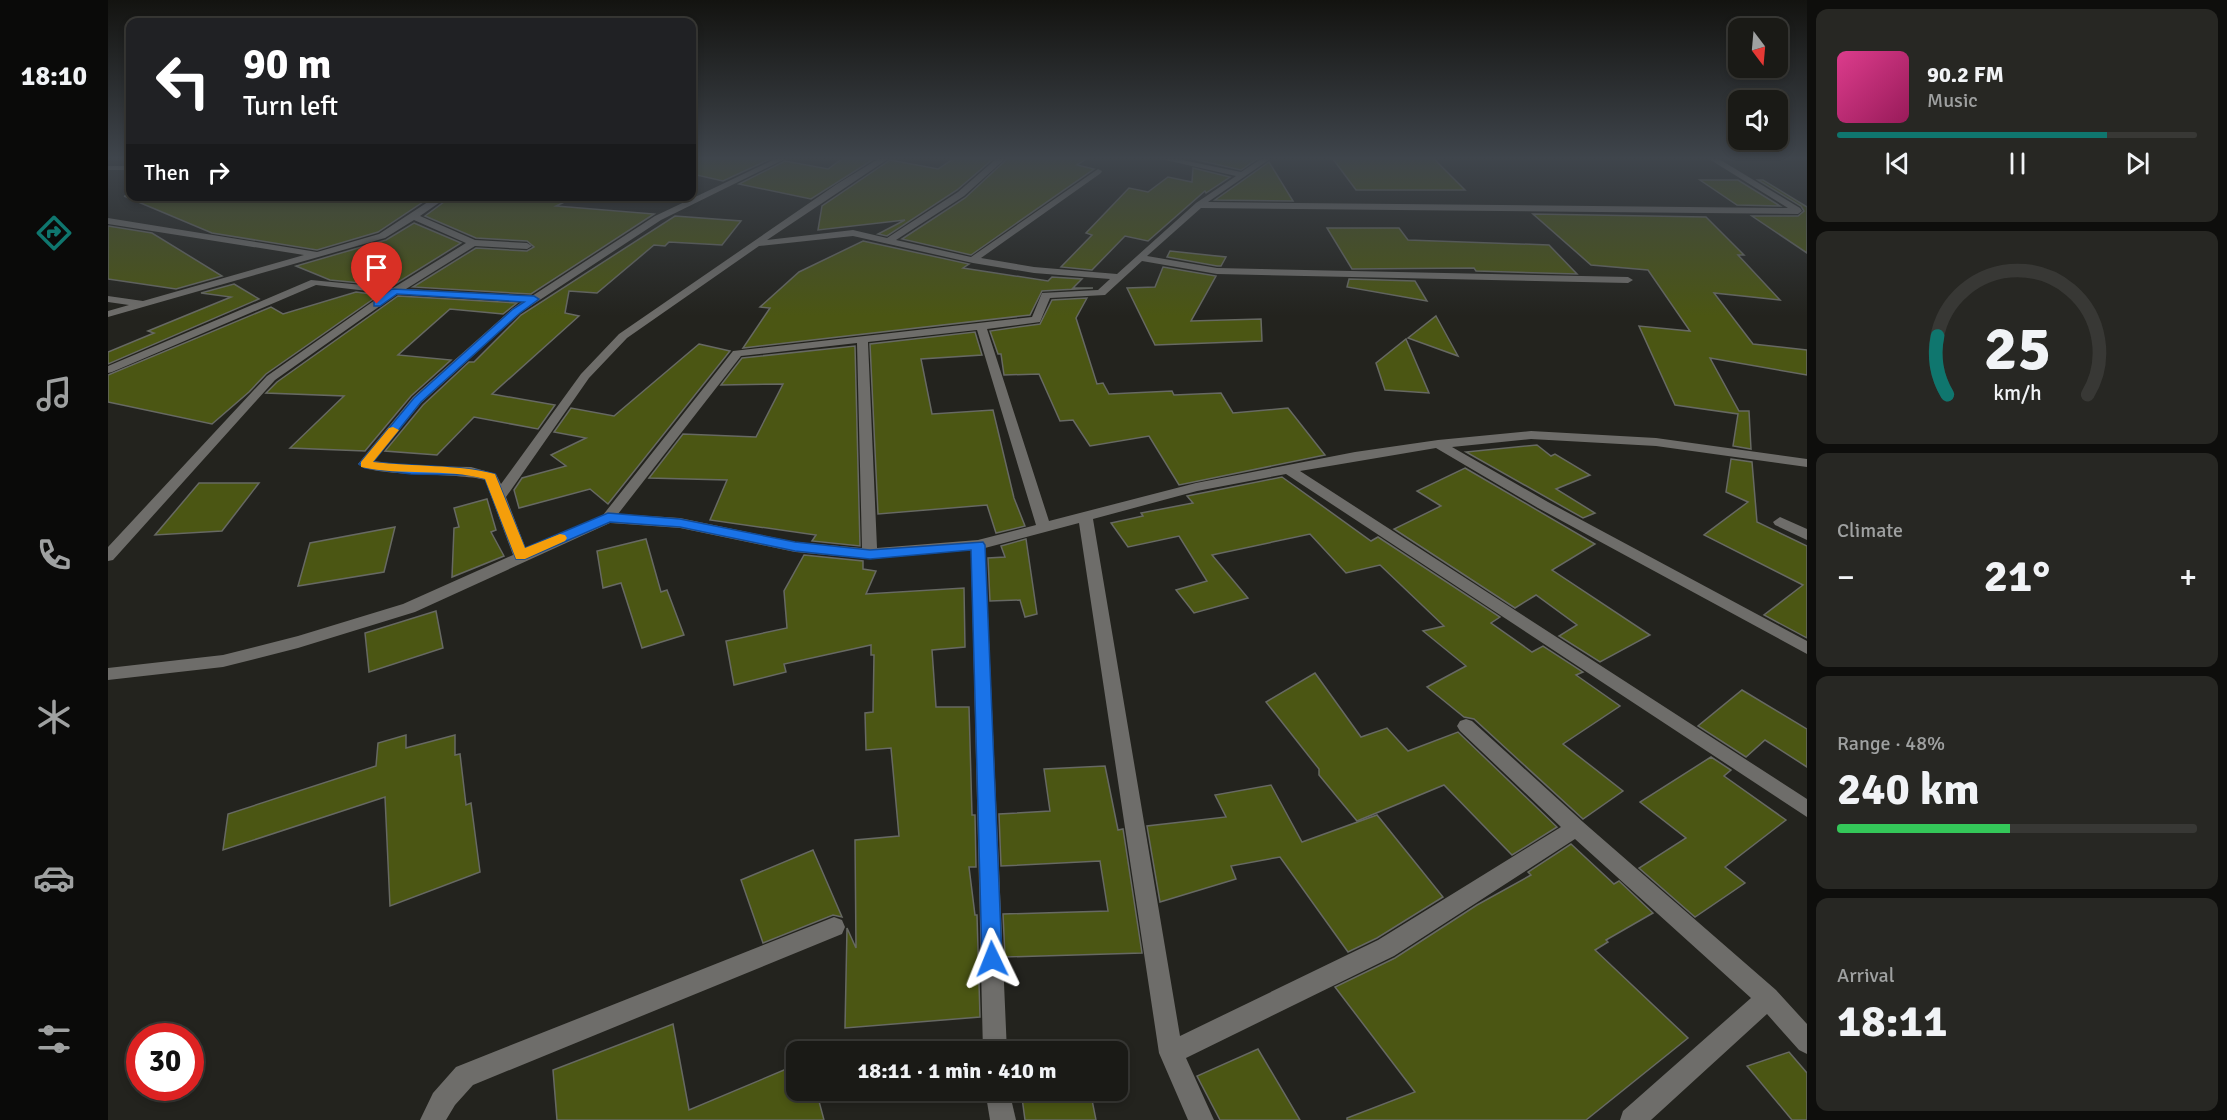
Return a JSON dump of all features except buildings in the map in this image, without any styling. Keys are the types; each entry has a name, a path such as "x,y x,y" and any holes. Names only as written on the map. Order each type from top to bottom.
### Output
{"street":[{"path":"108,315 382,236 420,211"},
{"path":"521,555 490,477 471,471 411,470 365,464 417,400 516,311 658,218 672,211"},
{"path":"498,498 585,376 622,336 804,211"},
{"path":"890,240 934,211"},
{"path":"973,260 1041,211"},
{"path":"608,518 737,353 1036,320 1046,295 1101,293 1192,211"},
{"path":"1798,211 1807,216"},
{"path":"413,216 473,243 527,246"},
{"path":"108,221 321,254"},
{"path":"758,244 853,233 973,260 1034,270 1119,277"},
{"path":"108,556 271,378 395,291 473,243"},
{"path":"1139,258 1217,271 1628,280"},
{"path":"108,370 315,282 395,291 534,299"},
{"path":"108,299 145,304"},
{"path":"981,326 1044,526"},
{"path":"862,339 870,554"},
{"path":"108,674 224,661 298,642 409,608 521,555 608,518 680,523 795,547 870,554 978,545 1196,487 1355,456 1438,444 1531,435 1611,439 1656,442 1807,463"},
{"path":"1438,444 1543,505 1807,648"},
{"path":"1288,469 1807,809"},
{"path":"1085,515 1171,1053 1201,1120"},
{"path":"1780,522 1807,535"},
{"path":"978,545 995,1041"},
{"path":"1466,726 1575,828 1768,998 1807,1042"},
{"path":"1171,1053 1386,948 1575,828"},
{"path":"433,1120 435,1112 448,1093 465,1076 834,927"},
{"path":"1632,1120 1768,998"},
{"path":"999,1101 1003,1120"}],"slow traffic":[{"path":"393,430 365,464 411,470 471,471 490,477 521,555 560,538"}],"route":[{"path":"377,304 395,291 534,299 516,311 417,400 365,464 411,470 471,471 490,477 521,555 608,518 680,523 795,547 870,554 978,545 992,959"}]}
